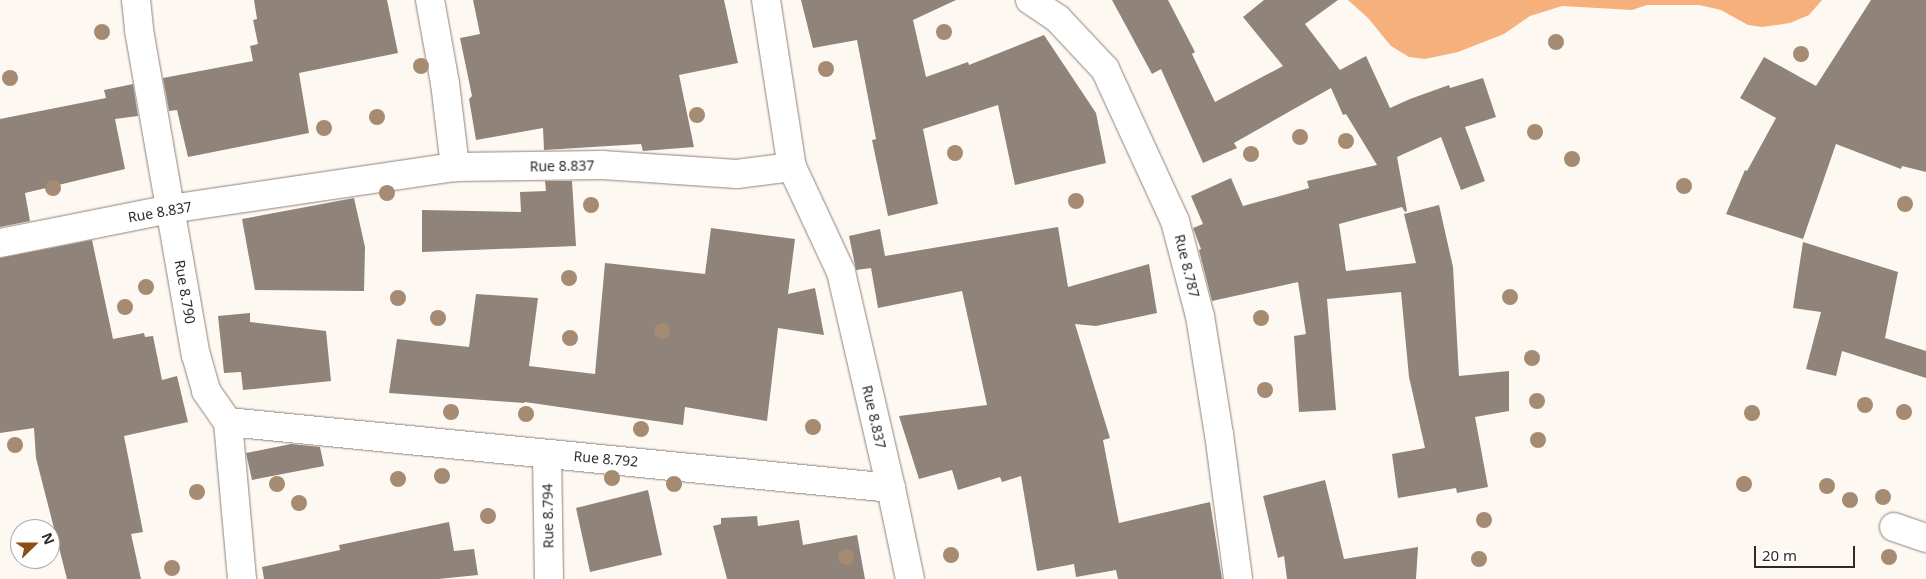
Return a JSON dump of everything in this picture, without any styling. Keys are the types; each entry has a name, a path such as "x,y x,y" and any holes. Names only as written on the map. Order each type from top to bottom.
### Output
{"street":[{"name":"Rue 8.790","path":"136,0 139,30 196,355 206,391 228,422"},
{"path":"430,0 445,83 455,167"},
{"path":"766,0 792,167"},
{"name":"Rue 8.787","path":"1030,0 1058,19 1105,69 1175,221 1200,316 1219,434 1238,579"},
{"name":"Rue 8.837","path":"0,243 170,209 455,167 602,165 737,174 792,167 841,272 891,488"},
{"path":"228,422 242,579"},
{"name":"Rue 8.792","path":"228,422 891,488"},
{"name":"Rue 8.794","path":"546,454 549,579"},
{"path":"891,488 910,579"},
{"path":"1894,527 1926,538"}],"shaded area":[{"path":"1348,0 1822,0 1809,15 1790,23 1762,27 1748,25 1721,10 1699,5 1647,5 1632,10 1562,6 1530,16 1504,34 1458,52 1425,59 1409,57 1391,46 1368,18"}],"building":[{"path":"254,0 387,0 398,53 299,73 309,133 188,157 177,110 169,111 163,78 253,61 250,46 258,44 253,20 257,19"},
{"path":"473,0 724,0 738,63 679,75 694,147 643,151 641,144 544,150 543,128 476,140 469,99 472,96 460,38 480,34"},
{"path":"801,0 956,0 913,20 926,77 968,62 969,65 1044,35 1096,113 1106,163 1015,185 998,105 923,129 938,204 888,216 872,140 876,139 857,40 813,48"},
{"path":"1112,0 1168,0 1195,52 1192,54 1215,102 1283,66 1243,17 1264,0 1338,0 1305,24 1340,70 1366,56 1390,108 1449,85 1450,88 1483,78 1496,117 1465,127 1485,181 1461,190 1441,137 1397,157 1407,211 1405,212 1402,207 1339,224 1346,271 1416,263 1404,214 1439,205 1453,267 1459,376 1509,371 1509,411 1475,417 1488,487 1457,493 1456,488 1398,498 1392,454 1425,448 1409,377 1401,292 1327,299 1336,410 1299,412 1294,336 1306,334 1298,282 1212,301 1199,250 1201,249 1193,228 1203,224 1191,196 1231,178 1243,206 1309,188 1307,181 1377,165 1346,114 1343,115 1331,88 1234,143 1237,148 1203,163 1161,69 1152,74"},
{"path":"1871,0 1926,0 1926,172 1902,166 1901,169 1836,144 1803,239 1726,214 1745,170 1747,171 1776,118 1740,98 1764,57 1816,86"},
{"path":"133,84 138,116 115,119 125,169 25,193 30,221 0,227 0,119 106,98 104,90"},
{"path":"545,181 572,181 576,246 422,252 422,210 521,212 520,192 546,191"},
{"path":"354,198 365,247 364,291 255,290 242,219"},
{"path":"1058,227 1068,287 1149,264 1157,313 1096,326 1075,324 1110,438 1103,440 1119,523 1210,502 1222,579 1118,579 1116,570 1076,577 1074,564 1037,571 1021,476 1002,482 1000,477 958,490 952,470 919,479 899,416 987,405 962,291 878,308 871,268 856,270 849,236 880,229 885,256"},
{"path":"711,228 795,239 788,294 815,288 824,335 778,328 767,421 685,407 683,425 525,402 389,393 397,339 469,347 476,294 538,298 529,366 595,374 605,263 705,274"},
{"path":"92,240 113,339 144,333 145,337 153,336 162,380 177,376 188,422 124,436 143,532 131,534 141,579 67,579 60,552 60,519 52,519 36,458 34,428 0,433 0,258"},
{"path":"1803,242 1898,272 1885,338 1926,351 1926,378 1842,351 1836,376 1806,369 1821,312 1793,308"},
{"path":"250,313 250,322 326,331 331,381 243,390 241,372 224,373 218,316"},
{"path":"291,444 320,447 324,466 252,480 246,453"},
{"path":"1325,480 1344,559 1418,547 1416,579 1287,579 1284,556 1278,558 1263,496"},
{"path":"648,490 662,555 590,572 576,508"},
{"path":"757,516 758,526 799,520 803,545 857,535 865,579 727,579 713,526 721,524 721,518"},
{"path":"449,522 454,551 474,549 478,575 438,579 264,579 262,567 340,550 339,545"}]}
